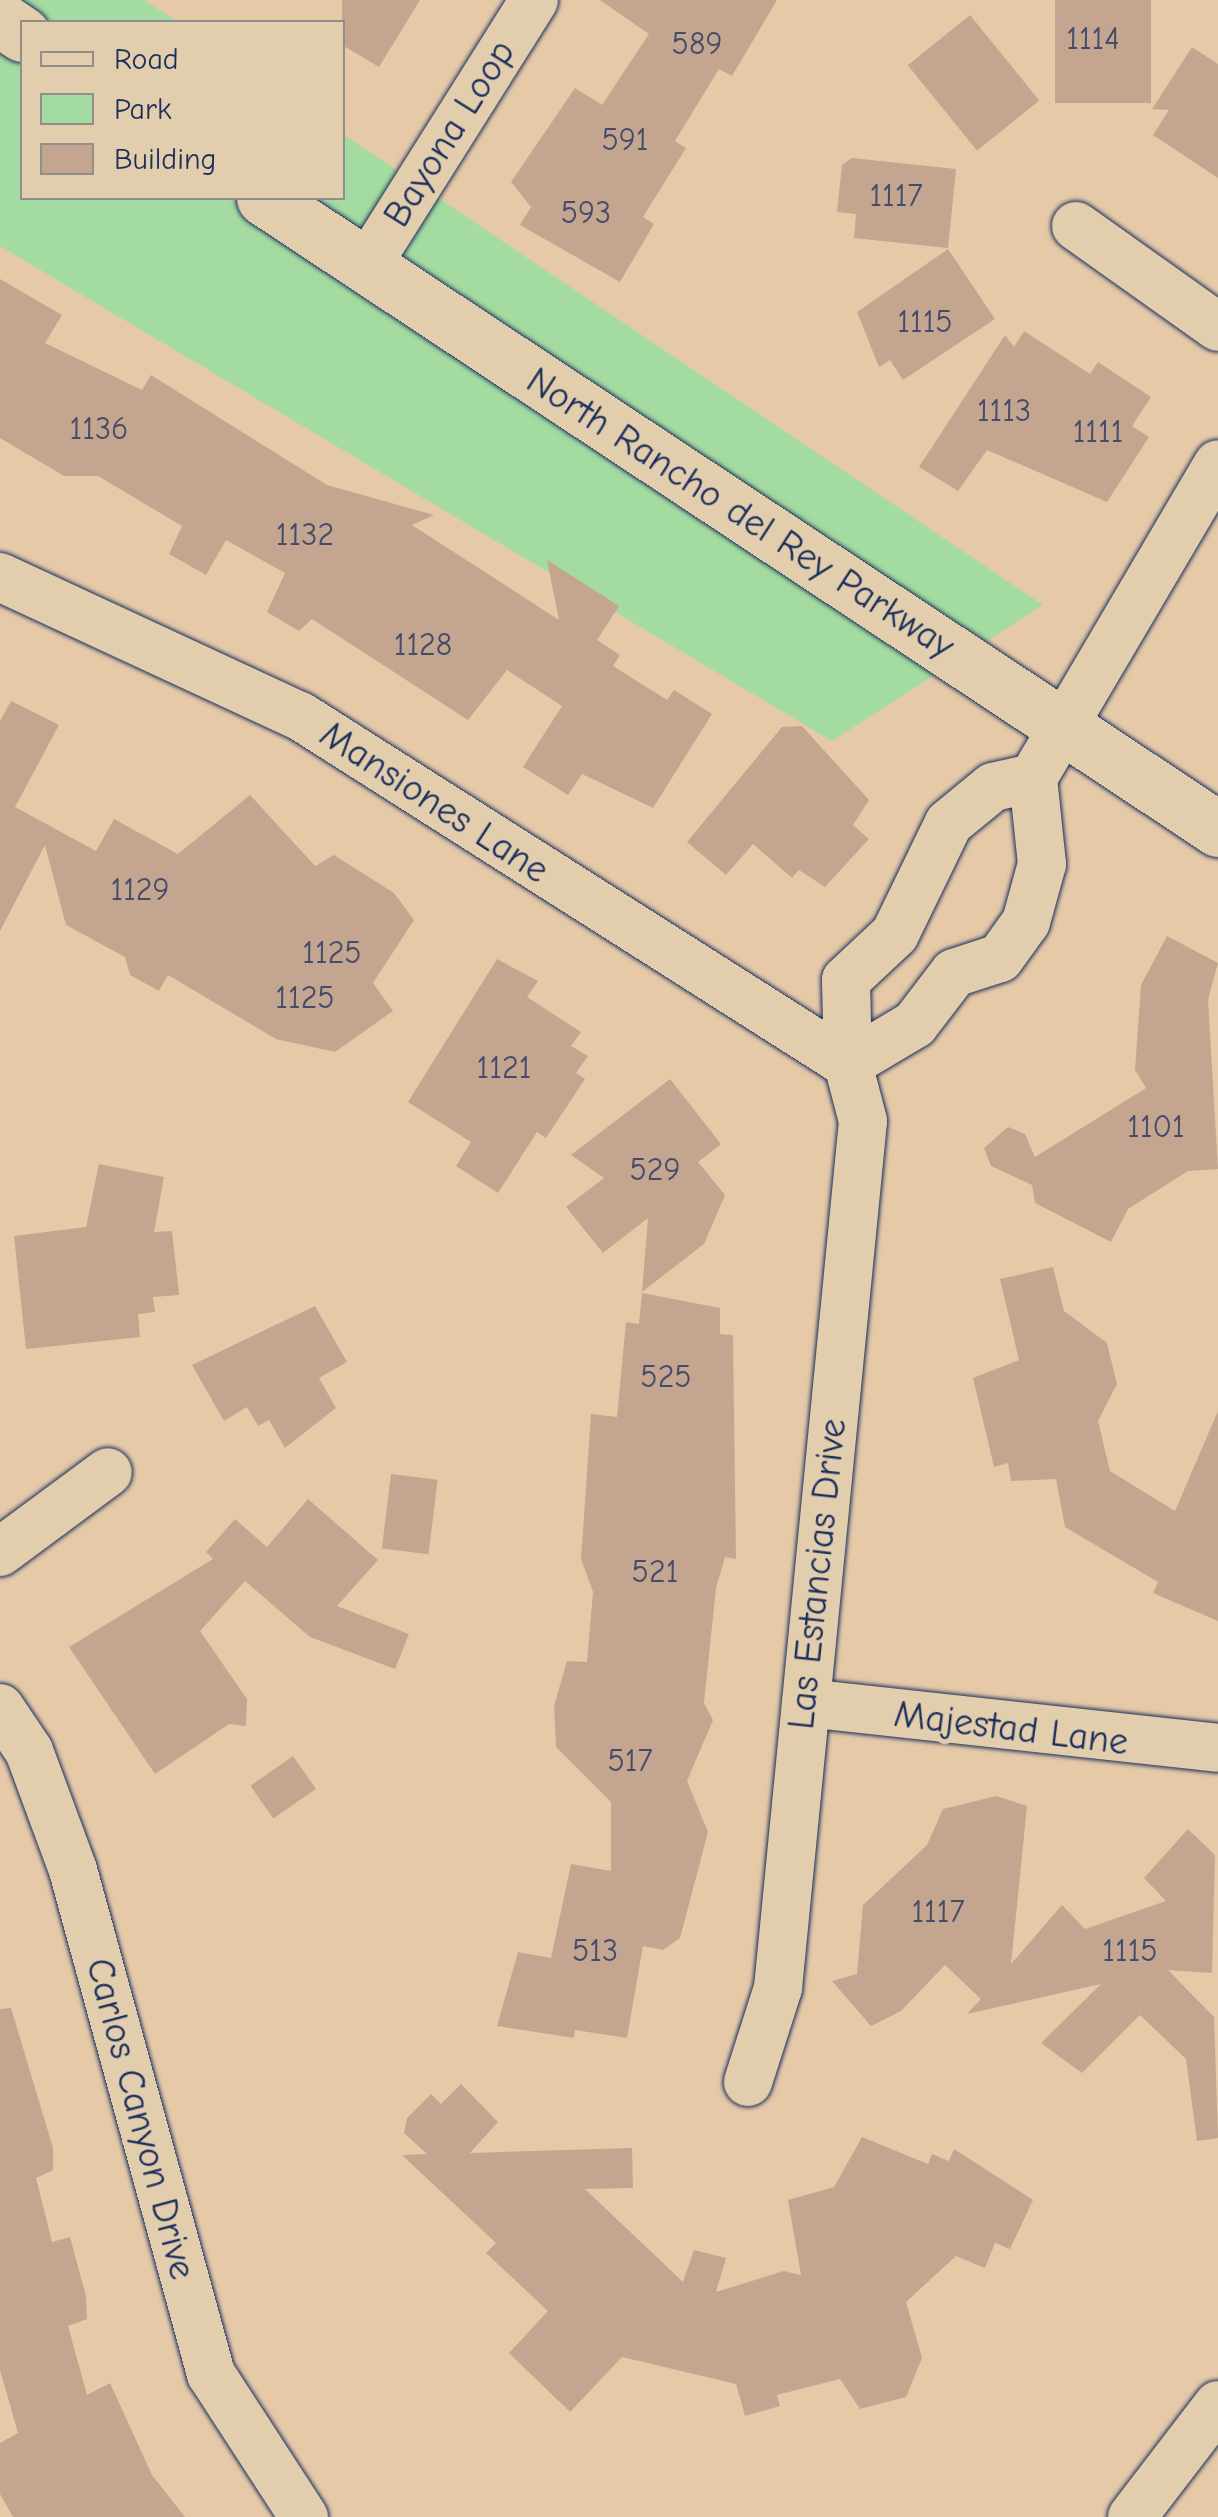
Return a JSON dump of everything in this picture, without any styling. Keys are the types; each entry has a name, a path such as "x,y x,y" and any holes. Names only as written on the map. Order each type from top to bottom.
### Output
{"street":[{"name":"Bayona Loop","path":"366,267 534,0"},
{"name":"North Rancho del Rey Parkway","path":"267,200 1218,829"},
{"path":"1076,226 1218,327"},
{"path":"848,1064 915,1024 954,972 1000,958 1026,922 1042,864 1033,778 1218,464"},
{"name":"Mansiones Lane","path":"0,577 300,716 848,1064"},
{"name":"Las Estancias Drive","path":"748,2082 778,1988 863,1122 848,1064 846,980 896,934 949,823 993,787 1033,778"},
{"path":"896,934 954,972"},
{"path":"0,1552 108,1472"},
{"name":"Majestad Lane","path":"806,1703 1046,1736 1218,1748"},
{"name":"Carlos Canyon Drive","path":"0,1708 29,1751 73,1870 211,2374 304,2517"},
{"path":"1132,2517 1218,2405"}],"green space":[{"path":"0,0 144,0 175,20 20,20 20,200 345,200 345,135 1043,605 832,741 0,246"}],"building":[{"path":"342,0 420,0 379,67 345,47"},
{"path":"600,0 777,0 732,76 719,69 675,141 686,148 643,217 654,224 620,282 520,225 531,207 511,182 575,88 602,105 649,34"},
{"path":"1055,0 1151,0 1151,103 1055,103"},
{"path":"970,15 1039,100 977,151 908,65"},
{"path":"1192,47 1218,64 1218,178 1153,135 1169,110 1152,109"},
{"path":"852,158 956,169 948,248 854,238 856,214 837,212 842,165"},
{"path":"948,249 995,319 903,380 890,360 879,367 857,312"},
{"path":"0,279 62,315 45,343 142,390 151,375 327,485 434,515 412,525 559,620 547,560 619,606 597,640 620,655 613,666 667,700 674,690 712,714 653,808 582,774 568,795 523,767 562,706 507,670 468,720 312,619 299,631 267,612 285,573 226,540 206,575 169,554 182,526 98,476 64,476 0,438"},
{"path":"1024,331 1090,374 1098,362 1151,397 1132,426 1149,437 1107,502 987,450 958,491 919,467 1005,335 1014,347"},
{"path":"11,701 59,725 15,807 96,851 114,819 178,854 250,795 315,866 334,855 394,893 414,920 373,983 393,1011 335,1052 276,1039 168,975 159,991 130,975 125,957 66,925 45,845 0,931 0,721"},
{"path":"802,726 869,800 853,825 869,839 825,887 799,870 792,878 753,844 726,875 687,842 782,727"},
{"path":"1167,936 1218,963 1208,1000 1218,1169 1188,1171 1128,1209 1111,1242 1035,1203 1032,1185 991,1166 984,1148 1008,1127 1025,1134 1035,1157 1146,1088 1135,1070 1141,985"},
{"path":"497,959 538,981 527,997 581,1032 571,1046 588,1056 576,1073 585,1079 546,1138 537,1132 498,1193 456,1166 471,1142 408,1102"},
{"path":"670,1079 721,1144 698,1162 725,1195 704,1244 642,1292 648,1218 603,1253 566,1207 604,1178 571,1155"},
{"path":"99,1164 164,1177 154,1232 172,1231 179,1295 153,1297 155,1312 138,1314 140,1337 26,1349 14,1236 86,1227"},
{"path":"1053,1267 1064,1311 1107,1343 1117,1384 1098,1421 1110,1471 1175,1511 1218,1411 1218,1621 1153,1593 1158,1582 1065,1527 1056,1479 1011,1481 1008,1463 994,1467 973,1378 1019,1360 1000,1279"},
{"path":"642,1293 720,1308 720,1334 733,1335 736,1559 725,1557 716,1588 704,1703 713,1720 687,1781 708,1832 680,1938 663,1950 643,1946 627,2038 575,2030 574,2038 497,2026 518,1952 551,1958 571,1864 611,1871 611,1802 556,1747 554,1706 567,1661 587,1662 593,1592 581,1559 591,1414 617,1417 626,1322 639,1324"},
{"path":"315,1306 347,1362 319,1378 336,1408 285,1448 269,1420 258,1426 247,1407 224,1421 192,1365"},
{"path":"391,1474 438,1480 429,1554 382,1548"},
{"path":"308,1499 378,1560 337,1606 409,1634 395,1669 310,1637 245,1581 200,1631 247,1699 246,1726 229,1724 155,1774 69,1647 213,1559 206,1552 235,1519 267,1547"},
{"path":"293,1756 316,1789 273,1819 250,1786"},
{"path":"996,1796 1027,1806 1011,1964 1062,1905 1085,1929 1166,1901 1144,1878 1188,1829 1215,1855 1212,1973 1168,1970 1214,2017 1218,2138 1197,2141 1186,2059 1140,2015 1082,2073 1041,2043 1101,1984 967,2014 981,1999 945,1965 901,2011 871,2026 832,1981 857,1974 863,1905 927,1845 943,1809"},
{"path":"11,2008 53,2148 53,2170 36,2178 52,2242 70,2237 86,2296 87,2319 68,2326 87,2395 110,2383 152,2475 185,2517 13,2517 0,2494 0,2443 18,2433 0,2370 0,2009"},
{"path":"461,2084 498,2122 470,2153 632,2148 633,2188 585,2189 683,2282 694,2250 726,2258 716,2292 784,2271 801,2275 788,2200 834,2187 862,2137 928,2164 932,2154 949,2161 954,2149 1033,2200 1010,2249 995,2243 985,2268 956,2256 906,2302 922,2358 906,2397 860,2409 840,2379 777,2395 780,2406 745,2416 736,2384 622,2357 570,2412 509,2353 548,2311 486,2253 496,2243 402,2155 427,2154 404,2133 407,2118 431,2094 441,2104"}]}
